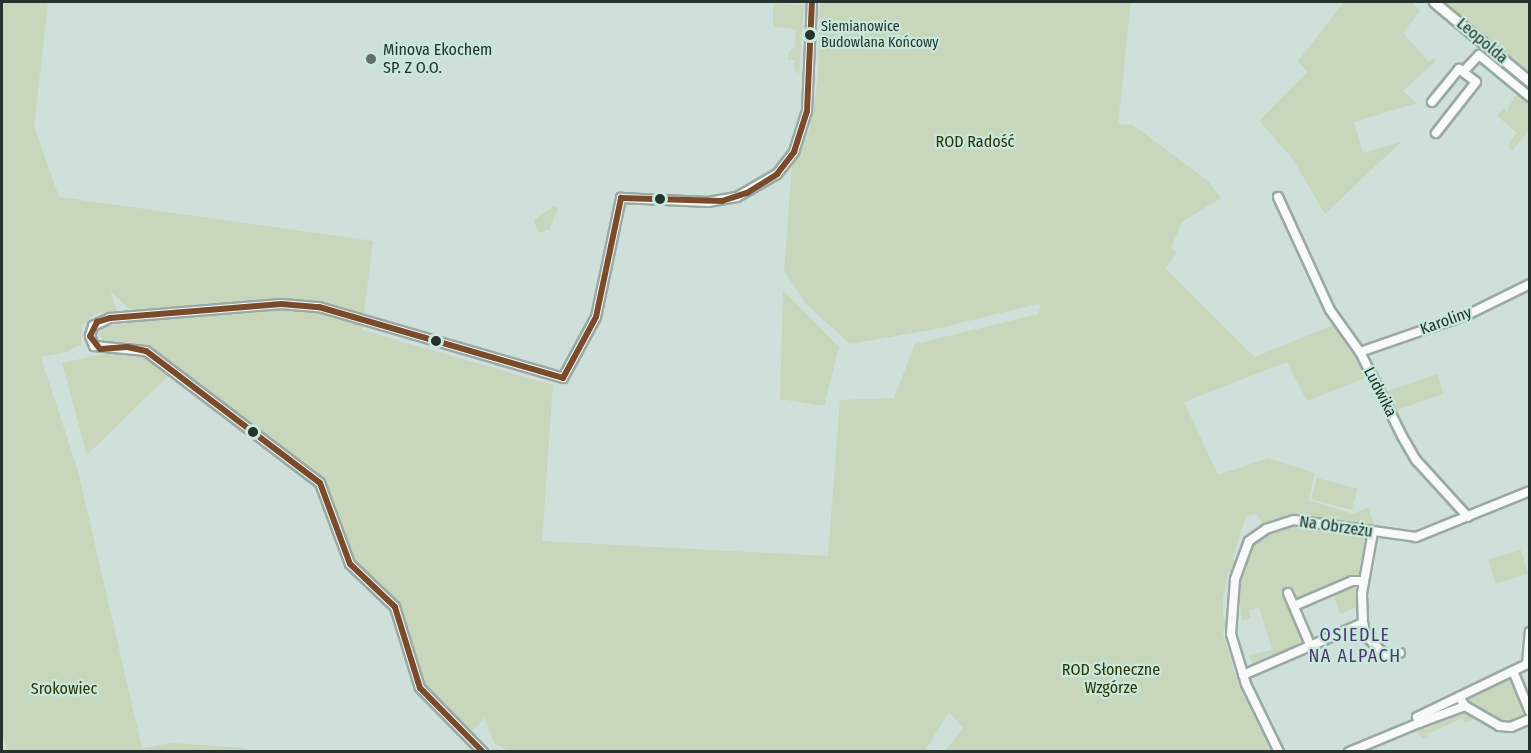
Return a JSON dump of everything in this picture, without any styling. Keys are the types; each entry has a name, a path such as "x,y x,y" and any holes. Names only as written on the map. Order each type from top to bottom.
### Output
{"street":[{"path":"483,752 420,688 395,607 350,564 320,483 146,351 94,346 90,336 93,326 101,320 281,304 319,307 563,378 596,317 621,198 722,201 747,193 777,174 794,152 805,122 812,2"},
{"name":"Leopolda","path":"1434,2 1530,82"},
{"name":"Leopolda","path":"1432,102 1459,69 1464,71 1479,55 1530,97"},
{"path":"1436,133 1476,87 1464,71"},
{"name":"Ludwika","path":"1278,197 1330,310 1360,352 1416,460 1468,517"},
{"name":"Karoliny","path":"1360,352 1467,315 1530,284"},
{"path":"1468,517 1530,491"},
{"name":"Na Obrzeżu","path":"1279,752 1243,675 1230,616 1235,579 1249,541 1266,529 1294,520 1416,537 1468,517"},
{"path":"1373,532 1364,581 1363,623 1366,636 1386,655 1400,653"},
{"path":"1294,606 1352,581 1364,581"},
{"path":"1288,592 1311,646"},
{"path":"1243,675 1363,623"},
{"path":"1419,723 1417,717 1528,664 1530,632"},
{"path":"1513,671 1530,712"},
{"path":"1460,697 1465,706 1499,726 1511,727 1530,719"},
{"path":"1349,752 1465,706"}],"green space":[{"path":"2,2 48,2 34,127 59,197 373,241 362,330 553,385 542,541 828,556 840,400 894,398 915,344 1038,314 1041,303 936,329 850,344 806,304 784,271 792,166 810,128 818,79 820,2 1131,2 1118,124 1133,125 1208,181 1221,198 1182,222 1171,248 1177,253 1165,268 1255,357 1333,325 1368,377 1307,401 1287,362 1184,402 1218,475 1268,458 1315,473 1308,500 1354,514 1368,507 1376,529 1293,515 1264,525 1256,514 1246,516 1232,559 1237,561 1234,573 1228,572 1223,597 1223,617 1227,618 1223,633 1238,684 1270,751 945,751 963,728 949,712 925,751 509,751 494,743 485,718 472,731 424,688 396,604 357,568 325,481 160,355 133,342 103,341 99,333 103,327 142,321 110,291 117,310 95,314 82,325 81,344 68,352 41,357 78,471 142,748 172,743 245,748 249,751 8,751 2,731"},
{"path":"1344,2 1412,2 1420,11 1403,33 1429,62 1434,57 1437,60 1403,91 1417,103 1354,122 1363,153 1401,142 1325,214 1292,158 1259,121 1307,72 1298,61"},
{"path":"1443,2 1529,2 1529,75 1491,40"},
{"path":"773,4 804,5 799,74 794,70 795,60 788,60 788,53 795,47 796,29 773,27"},
{"path":"1515,96 1523,96 1529,104 1529,130 1512,151 1507,146 1517,133 1497,116 1503,108 1510,114 1507,110"},
{"path":"554,206 558,208 550,229 538,233 534,220"},
{"path":"783,290 839,347 824,406 780,399"},
{"path":"116,351 144,356 168,376 87,455 62,363"},
{"path":"1437,374 1444,394 1392,412 1385,392"},
{"path":"1317,478 1358,489 1352,510 1311,499"},
{"path":"1289,525 1367,537 1363,569 1359,574 1302,599 1293,596 1297,594 1294,588 1281,593 1305,642 1253,664 1249,655 1272,650 1259,607 1249,611 1251,618 1242,621 1238,589 1253,546 1271,531"},
{"path":"1521,550 1528,574 1495,583 1488,559"},
{"path":"1348,586 1355,588 1359,606 1340,614 1333,594"},
{"path":"1509,677 1526,711 1524,719 1507,724 1495,721 1466,700"},
{"path":"1460,709 1476,715 1475,719 1465,723 1463,718 1427,734 1428,738 1424,739 1415,731 1422,725 1425,729 1461,714"}],"transit line":[{"path":"621,198 722,201 747,193 777,174 794,152 807,111 812,2"},
{"path":"563,378 596,317 621,198"},
{"path":"483,752 420,688 395,607 350,564 320,483 146,351 127,347 100,349 90,336 97,322 110,318 281,304 319,307 563,378"}],"place":[{"name":"Siemianowice Budowlana Końcowy","path":"810,35"},
{"name":"Minova Ekochem SP. Z O.O.","path":"371,59"}],"district":[{"name":"OSIEDLE NA ALPACH","path":"1355,646"}],"park label":[{"name":"ROD Radość","path":"975,142"},
{"name":"ROD Słoneczne Wzgórze","path":"1111,679"},
{"name":"Srokowiec","path":"64,689"}]}
